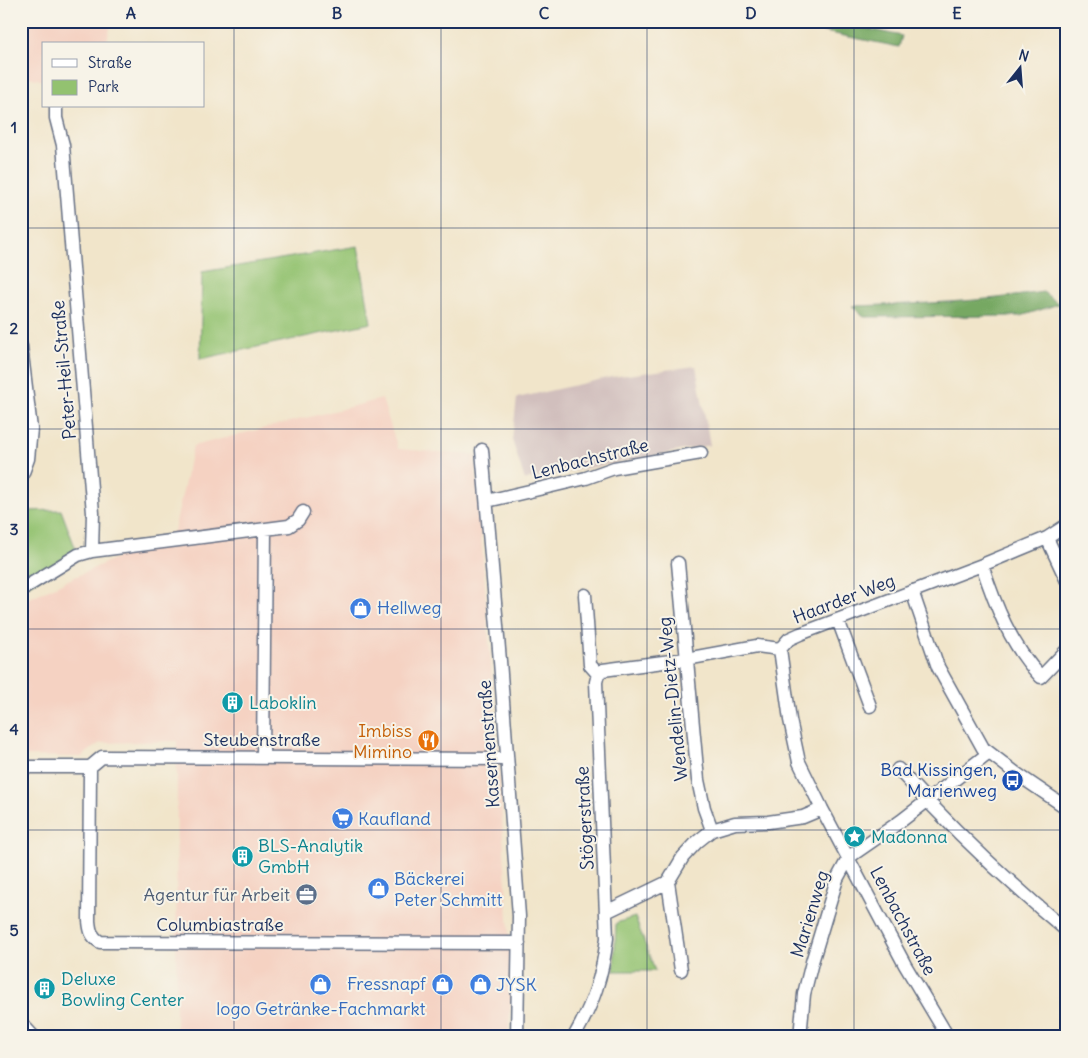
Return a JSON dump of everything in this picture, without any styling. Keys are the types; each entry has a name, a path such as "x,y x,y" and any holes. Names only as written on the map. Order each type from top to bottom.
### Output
{"street":[{"name":"Peter-Heil-Straße","path":"56,108 56,118 63,145 92,492 92,551"},
{"path":"21,346 31,429 28,459 21,478"},
{"name":"Kasernenstraße","path":"482,450 488,501 520,943 517,1037"},
{"name":"Lenbachstraße","path":"488,501 586,478 614,468 702,453"},
{"path":"21,590 78,555 92,551 289,526 298,520 304,512"},
{"name":"Haarder Weg","path":"780,649 789,639 982,565 1047,538 1067,525"},
{"path":"263,758 265,530"},
{"path":"1047,538 1067,581"},
{"name":"Wendelin-Dietz-Weg","path":"678,563 698,780 704,808 712,830"},
{"path":"982,565 997,609 1030,665 1041,676 1067,650"},
{"path":"912,591 938,668 984,748 1067,808"},
{"name":"Stögerstraße","path":"574,1037 588,1013 597,990 607,938 596,682 598,674 590,665 585,595"},
{"path":"838,620 870,706"},
{"path":"598,674 604,670 757,646 780,649"},
{"name":"Lenbachstraße","path":"780,649 790,720 799,762 905,966 948,1037"},
{"name":"Marienweg","path":"801,1036 804,994 812,962 837,879 849,857 901,821 989,752"},
{"name":"Steubenstraße","path":"21,767 90,767 102,758 507,759"},
{"name":"Columbiastraße","path":"90,767 89,921 90,933 100,942 520,943"},
{"path":"898,769 926,801 1020,892 1067,931"},
{"path":"606,912 668,882 683,857 712,830 734,823 768,822 803,817 822,809"},
{"path":"668,882 681,970"},
{"path":"21,1023 34,1037"}],"shaded area":[{"path":"21,21 112,21 107,42 42,42 42,80 21,75"},
{"path":"696,366 710,445 525,480 512,440 517,398 612,377"},
{"path":"382,399 398,449 475,455 501,800 512,986 508,1037 176,1037 177,741 100,743 81,757 21,756 21,602 174,531 193,446"}],"green space":[{"path":"796,21 829,21 902,36 899,47 795,26"},
{"path":"358,246 371,323 200,359 202,272"},
{"path":"1043,292 1059,304 1021,316 864,317 852,306 972,300"},
{"path":"61,510 78,555 21,590 21,511"},
{"path":"635,917 655,971 614,971 616,923"}],"place":[{"name":"Hellweg","path":"361,608"},
{"name":"Laboklin","path":"233,703"},
{"name":"Imbiss Mimino","path":"428,741"},
{"name":"Bad Kissingen, Marienweg","path":"1013,780"},
{"name":"Kaufland","path":"342,819"},
{"name":"Madonna","path":"855,837"},
{"name":"BLS-Analytik GmbH","path":"242,856"},
{"name":"Bäckerei Peter Schmitt","path":"378,889"},
{"name":"Agentur für Arbeit","path":"306,895"},
{"name":"logo Getränke-Fachmarkt","path":"321,984"},
{"name":"Fressnapf","path":"442,984"},
{"name":"JYSK","path":"480,985"},
{"name":"Deluxe Bowling Center","path":"45,989"}]}
